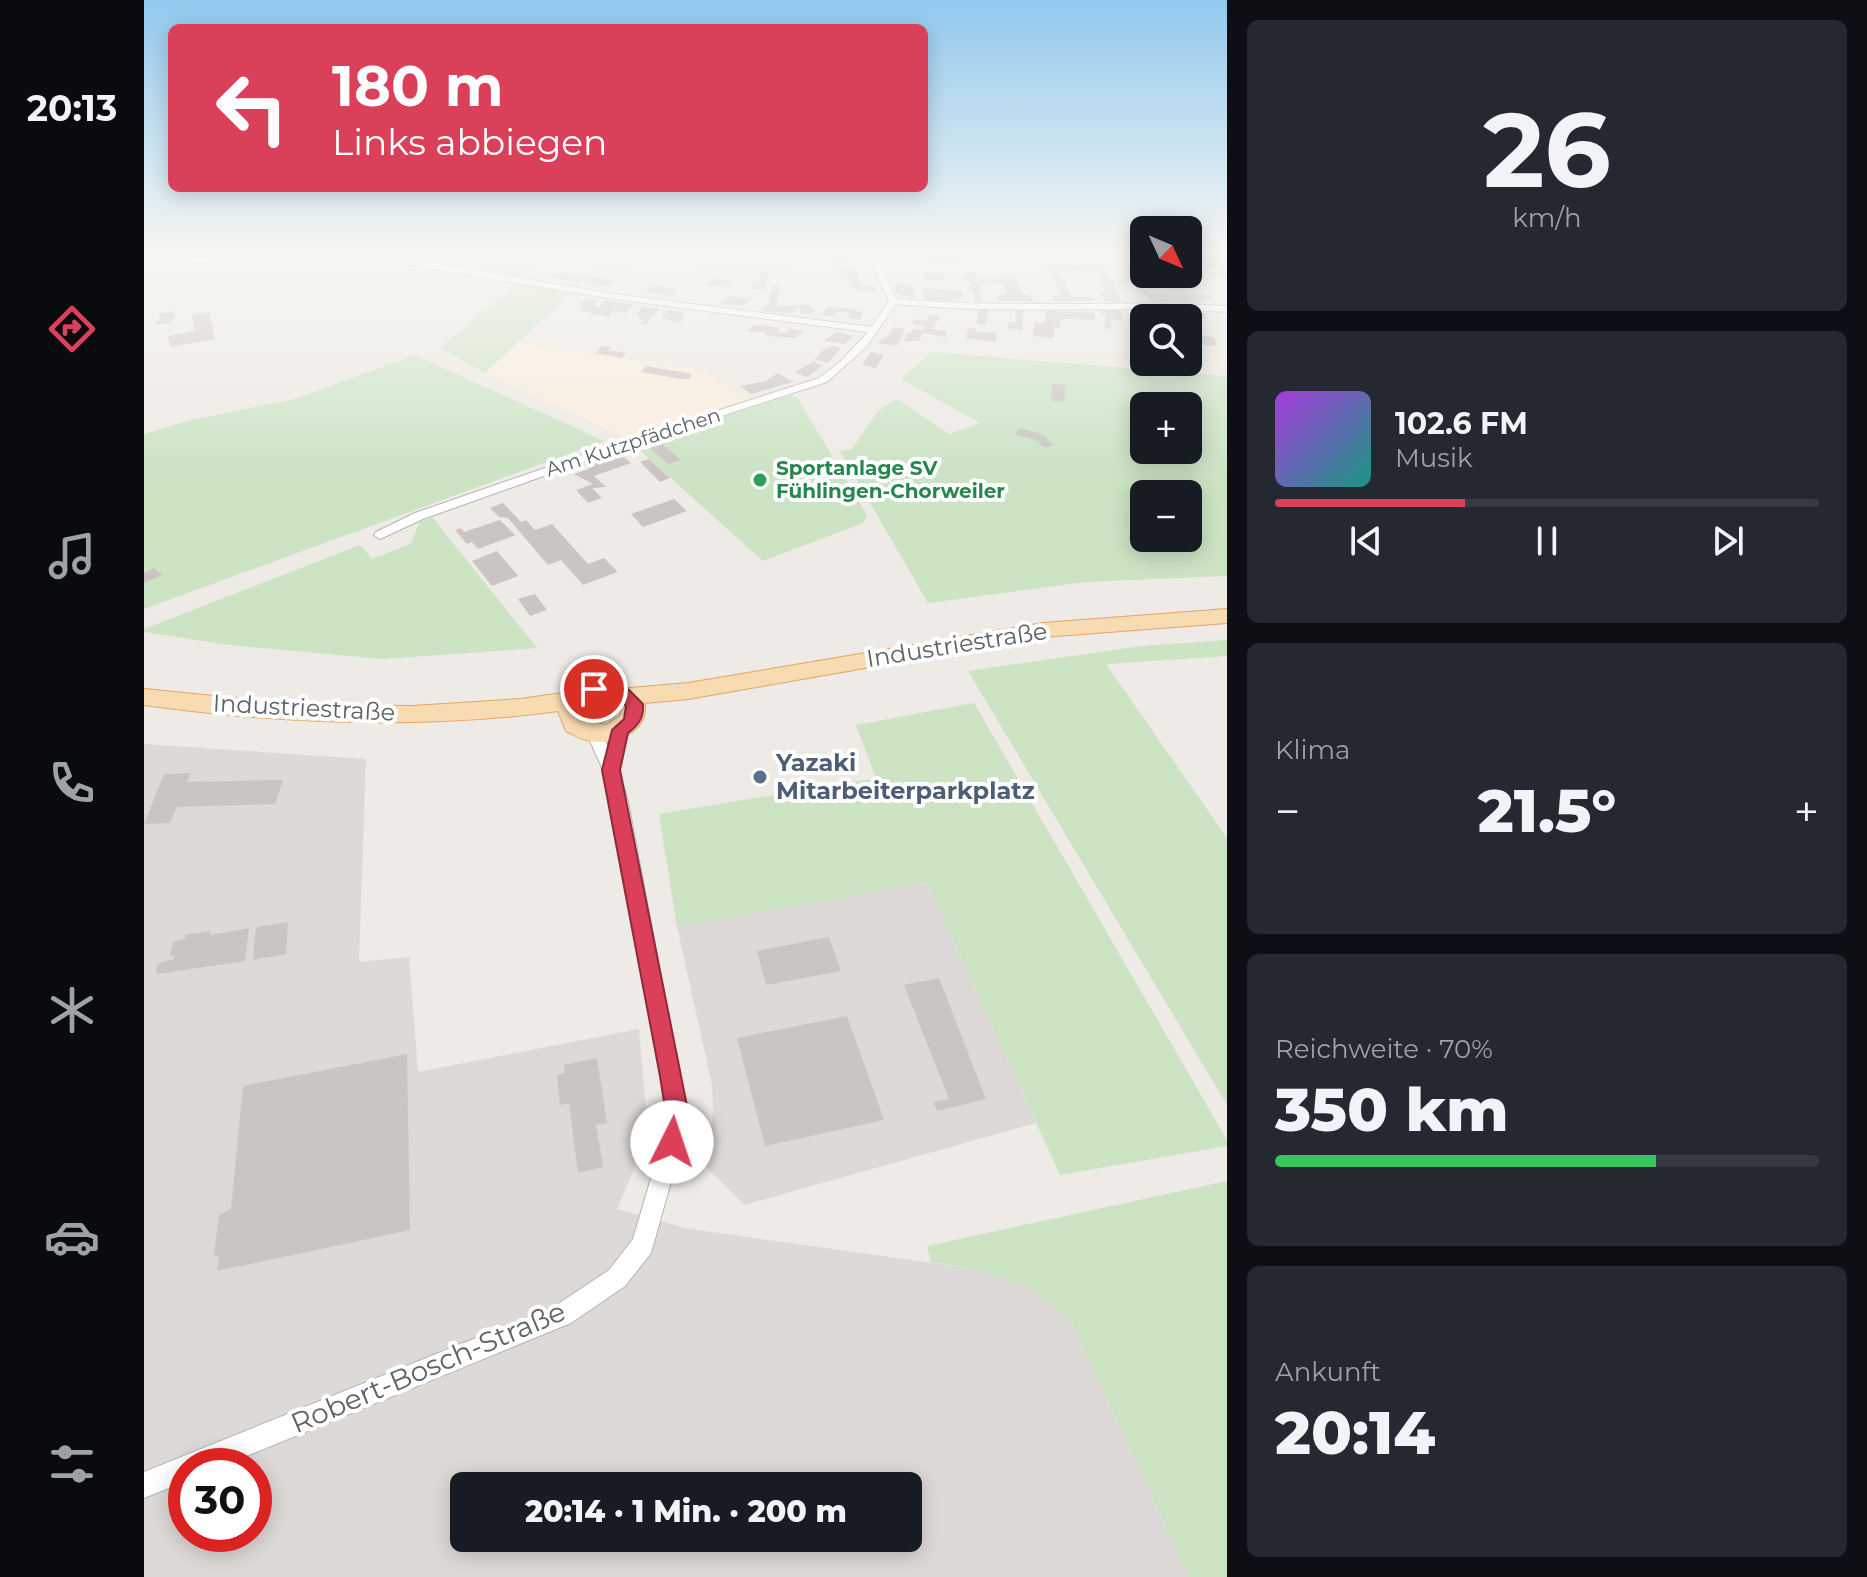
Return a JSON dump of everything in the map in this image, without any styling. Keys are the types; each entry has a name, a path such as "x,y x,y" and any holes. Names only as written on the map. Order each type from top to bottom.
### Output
{"main road":[{"name":"Industriestraße","path":"628,713 688,691 1043,630 1227,616"},
{"path":"607,688 628,713 595,734 575,725 572,709 583,693 607,688"},
{"name":"Industriestraße","path":"144,697 293,711 389,713 572,709"}],"street":[{"path":"835,326 872,330"},
{"name":"Am Kutzpfädchen","path":"380,535 419,516 603,451 823,380 840,367 875,326"},
{"name":"Robert-Bosch-Straße","path":"611,770 628,713"},
{"name":"Robert-Bosch-Straße","path":"235,1448 563,1315 617,1278 643,1245 678,1121 611,770 595,734"},
{"name":"Robert-Bosch-Straße","path":"144,1485 168,1475"}],"shaded area":[{"path":"516,342 696,370 727,383 749,399 623,437 485,373"},
{"path":"144,744 366,759 359,962 409,957 418,1072 639,1029 647,1124 640,1155 617,1209 685,1228 975,1269 1032,1289 1072,1323 1189,1577 144,1577"},
{"path":"927,882 1036,1123 744,1205 705,1166 713,1112 712,1085 677,927"}],"green space":[{"path":"467,326 536,326 485,373 441,348"},
{"path":"931,352 1130,368 1130,376 1227,376 1227,576 1085,582 928,603 840,451 852,449 877,412 896,398 949,434 980,423 901,379"},
{"path":"415,355 604,441 144,609 144,434 187,421 294,399"},
{"name":"Sportanlage SV Fühlingen-Chorweiler","path":"792,395 797,397 867,515 863,523 763,561 634,445"},
{"path":"432,517 537,648 382,659 229,645 144,632 144,629 360,545 372,559 411,544 419,523"},
{"path":"1227,640 1227,656 1106,664 1227,838 1227,1105 968,671 1141,646"},
{"path":"606,698 620,706 615,719 603,724 587,718 584,710 589,703"},
{"path":"974,703 1227,1140 1227,1146 1060,1175 927,882 677,927 659,814 876,778 856,725"},
{"path":"1227,1181 1227,1577 1189,1577 1072,1323 1032,1289 975,1269 931,1262 927,1246"}],"building":[{"path":"194,326 212,326 215,339 170,347 168,336 195,331"},
{"path":"753,326 780,328 777,333 787,333 789,328 804,331 796,338 748,332"},
{"path":"922,326 935,326 933,329 947,331 945,337 922,333 919,341 904,341 907,333 911,334 913,329 923,330 925,326"},
{"path":"1008,326 1022,326 1022,330 1008,328"},
{"path":"1034,326 1060,326 1054,327 1054,338 1033,336"},
{"path":"893,327 905,329 897,346 878,343 888,336"},
{"path":"968,328 976,329 975,332 997,333 995,342 966,338"},
{"path":"837,332 853,336 845,344 824,341"},
{"path":"1202,336 1214,337 1217,346 1202,345"},
{"path":"602,346 626,353 622,358 596,353"},
{"path":"826,348 841,348 828,363 814,359"},
{"path":"871,352 884,355 876,368 862,365"},
{"path":"814,361 822,366 807,377 795,372"},
{"path":"646,366 692,374 689,379 682,379 641,372"},
{"path":"778,373 793,382 751,394 740,386 766,381"},
{"path":"1052,384 1065,385 1064,402 1051,401"},
{"path":"1020,428 1044,435 1053,446 1043,447 1038,441 1015,434"},
{"path":"662,444 681,460 668,464 650,448"},
{"path":"619,453 631,463 594,476 606,487 592,488 602,498 588,503 576,490 593,484 574,474 589,469 584,464"},
{"path":"649,459 670,478 660,482 640,462"},
{"path":"674,499 687,511 643,527 631,514"},
{"path":"503,503 521,522 526,520 535,530 552,524 588,564 604,558 618,572 583,585 561,560 548,565 508,518 499,517 490,508"},
{"path":"500,520 515,535 478,549 472,542 467,544 455,530 461,528 464,532"},
{"path":"497,551 518,576 492,586 472,561"},
{"path":"154,568 162,575 144,583 144,573"},
{"path":"535,594 547,610 530,616 518,599"},
{"path":"191,773 187,782 283,780 275,804 177,807 170,823 144,824 164,774"},
{"path":"288,922 286,954 253,960 256,927"},
{"path":"249,928 245,961 157,974 156,968 161,962 174,959 175,955 170,956 173,942 185,939 185,935 210,931 210,935"},
{"path":"829,937 841,971 766,985 757,951"},
{"path":"939,978 986,1099 937,1111 934,1102 949,1099 904,985"},
{"path":"847,1016 884,1120 765,1146 737,1038"},
{"path":"407,1054 410,1230 217,1271 219,1257 214,1256 219,1215 231,1209 243,1086"},
{"path":"597,1058 607,1123 596,1125 603,1167 578,1173 569,1103 560,1105 557,1075 565,1073 564,1065"}],"place":[{"name":"Sportanlage SV Fühlingen-Chorweiler","path":"760,480"},
{"name":"Yazaki Mitarbeiterparkplatz","path":"760,777"}],"route":[{"path":"594,689 620,690 635,704 635,714 630,723 620,730 611,770 620,802 671,1076 678,1121 672,1142"}]}
